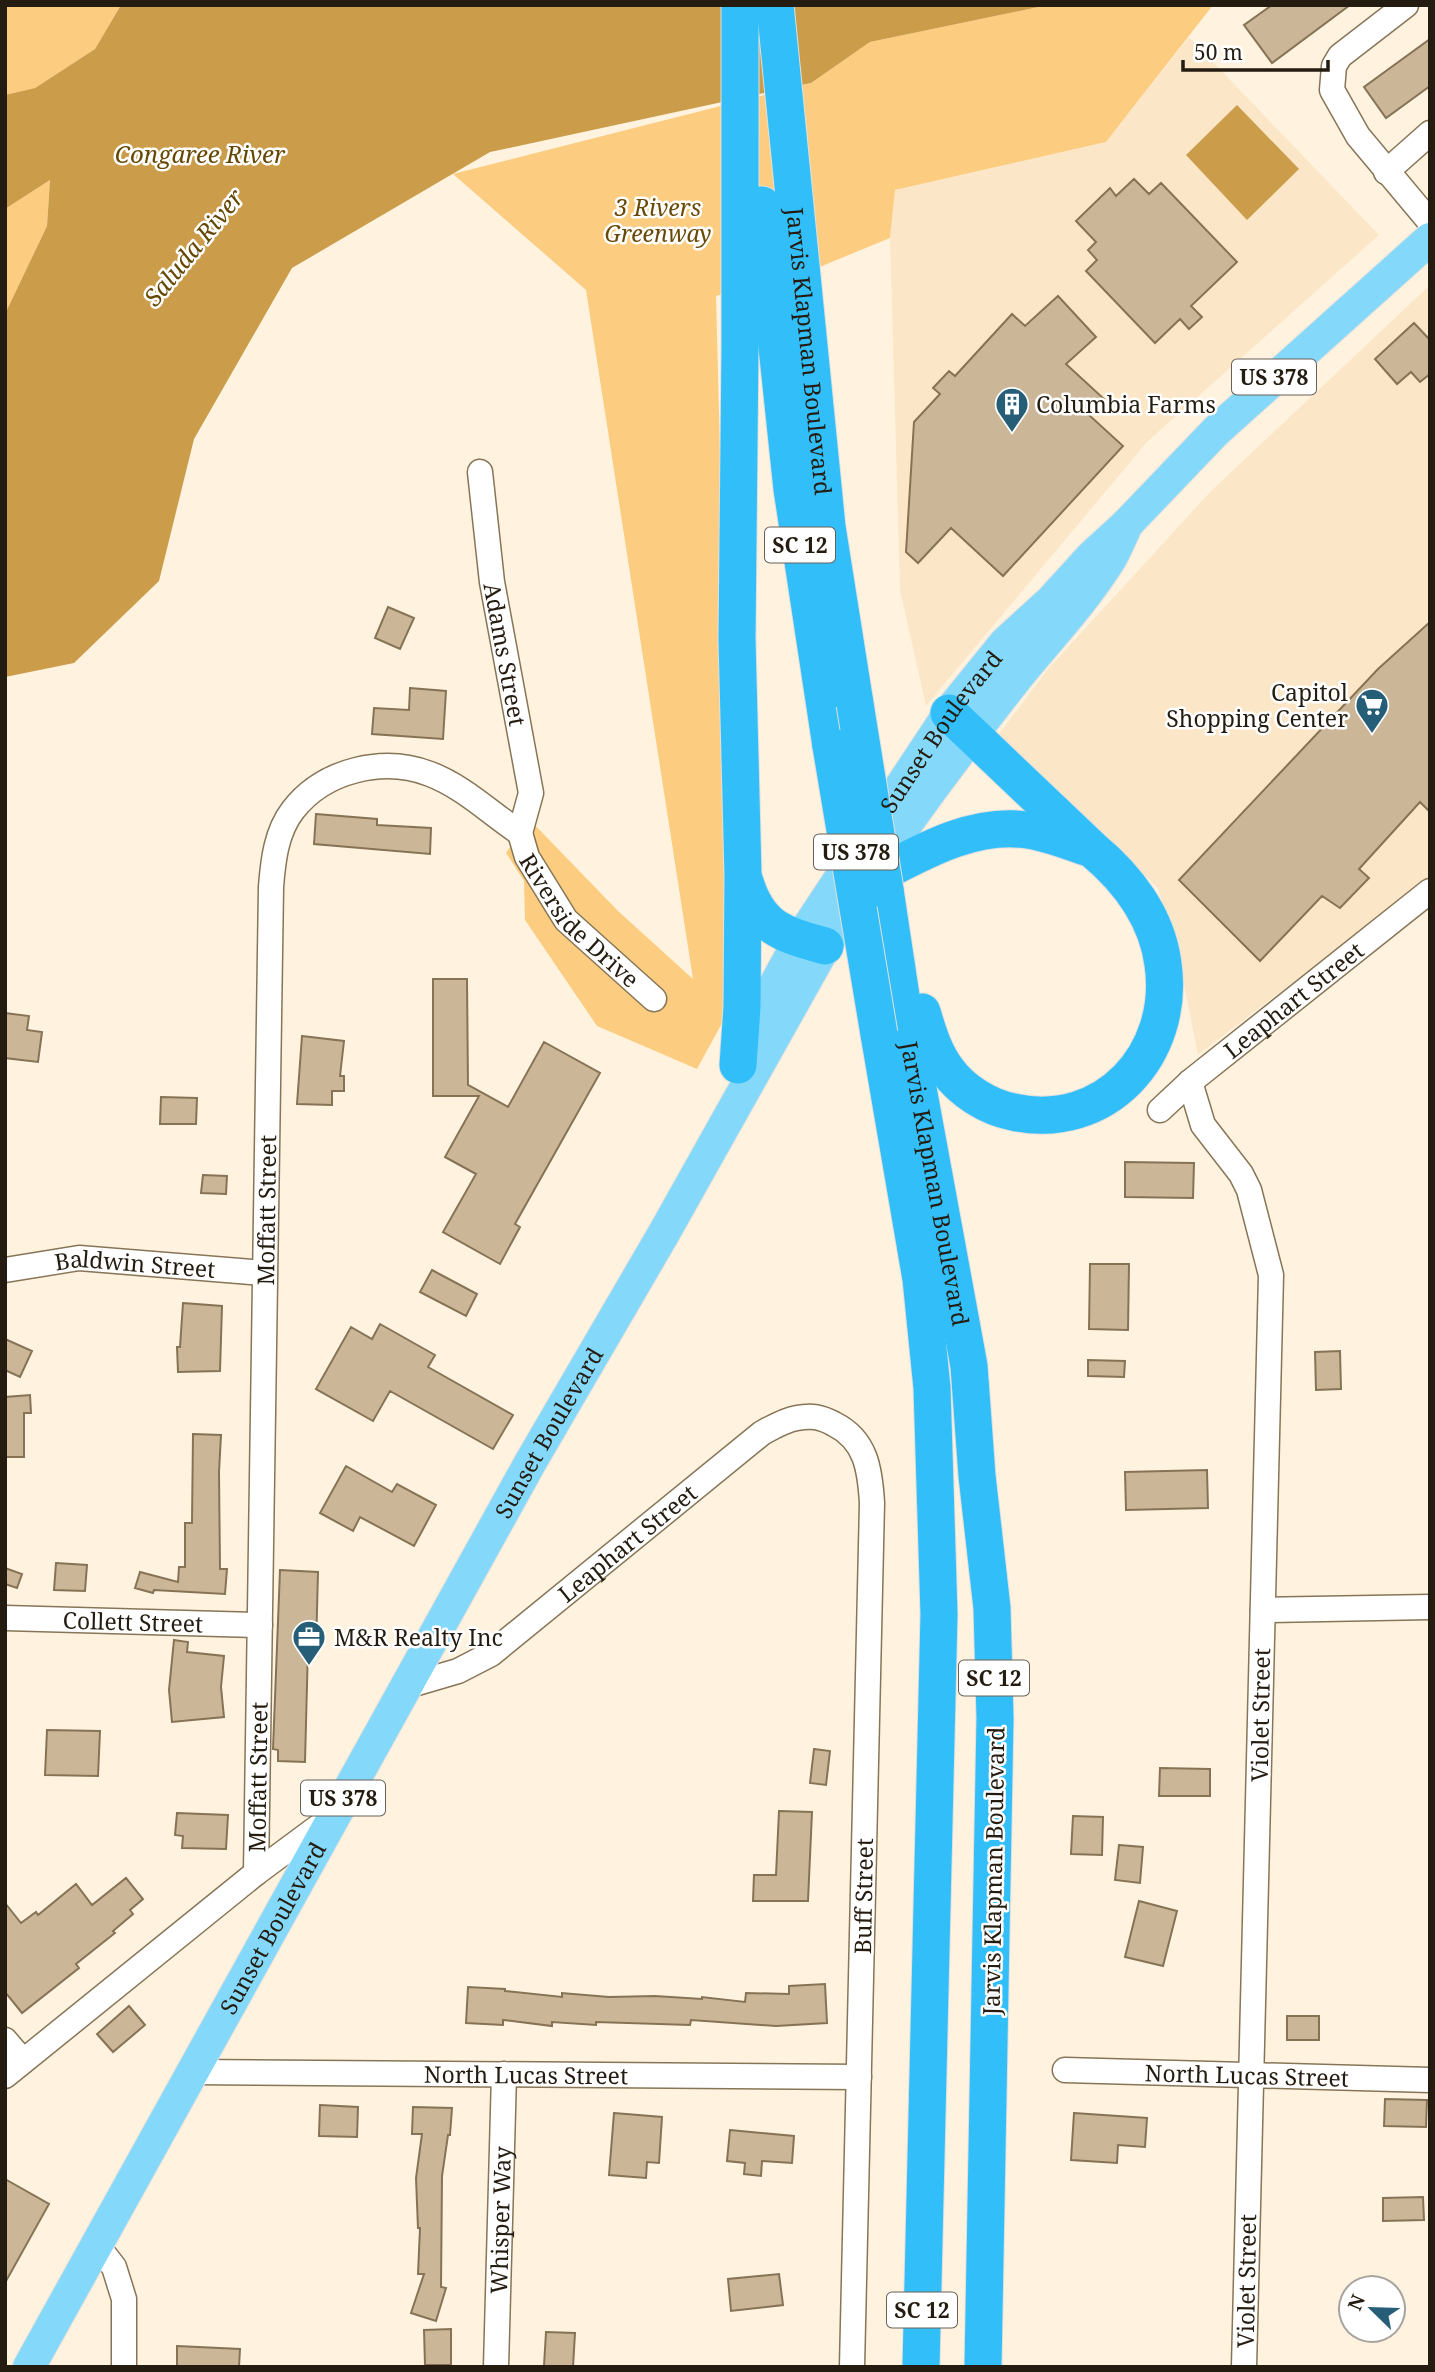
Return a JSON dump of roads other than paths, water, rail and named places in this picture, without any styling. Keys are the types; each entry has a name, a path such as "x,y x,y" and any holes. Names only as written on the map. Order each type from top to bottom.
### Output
{"highway":[{"name":"Jarvis Klapman Boulevard","path":"775,5 774,343 827,527 855,704 877,885 906,989 969,1366 977,1476 992,1608 996,1718 984,2367"},
{"name":"Jarvis Klapman Boulevard","path":"739,6 792,489 831,746 921,1279 933,1401 939,1614 921,2367"},
{"path":"738,1065 742,1007 743,875 737,639 774,343"},
{"path":"906,989 937,1055 959,1084 973,1095 1006,1110 1042,1115 1079,1110 1111,1094 1126,1082 1138,1067 1155,1035 1164,1000 1163,963 1153,928 1136,895 1113,867 961,724"},
{"path":"877,885 939,844 1000,829 1051,834 1092,849"},
{"path":"743,875 751,902 760,915 775,929 813,942"},
{"path":"910,2367 923,2252"}],"main road":[{"name":"Sunset Boulevard","path":"664,1233 683,1175 738,1065 764,1005 813,942 961,724 1080,601 1111,557 1127,524 1262,388 1430,239"},
{"name":"Sunset Boulevard","path":"29,2367 530,1463 664,1233 813,942 877,885 961,724"}],"street":[{"path":"1406,5 1340,56 1334,66 1332,90 1358,136 1430,222"},
{"path":"1386,172 1430,133"},
{"name":"Adams Street","path":"480,472 492,582 531,793 520,833"},
{"name":"Moffatt Street","path":"257,1873 272,861 293,810 321,786 358,769 394,765 412,768 448,782 520,833"},
{"name":"Riverside Drive","path":"520,833 527,857 566,919 654,999"},
{"name":"Leaphart Street","path":"1160,1110 1190,1082 1430,891"},
{"name":"Violet Street","path":"1190,1082 1203,1125 1241,1174 1249,1190 1271,1275 1244,2367"},
{"name":"Baldwin Street","path":"5,1270 79,1258 264,1273"},
{"name":"Leaphart Street","path":"407,1686 458,1671 491,1654 762,1433 795,1418 818,1416 848,1431"},
{"name":"Buff Street","path":"848,1431 861,1448 868,1466 872,1503 852,2367"},
{"path":"1263,1611 1430,1607"},
{"name":"Collett Street","path":"5,1618 260,1625"},
{"path":"5,2039 14,2069 333,1815"},
{"name":"North Lucas Street","path":"1065,2070 1430,2080"},
{"name":"North Lucas Street","path":"192,2072 859,2077"},
{"name":"Whisper Way","path":"496,2367 505,2074"},
{"path":"96,2244 114,2267 124,2299 124,2367"}],"water":[{"name":"Congaree River","path":"121,5 1048,5 870,42 811,83 490,152 292,268 194,439 159,581 74,663 5,677 5,314 47,226 50,180 5,209 5,95 35,88 95,49"},
{"path":"1237,105 1299,169 1247,220 1186,155"}],"place":[{"name":"Columbia Farms","path":"1012,434"},
{"name":"Capitol Shopping Center","path":"1372,735"},
{"name":"M&R Realty Inc","path":"309,1667"}],"park label":[{"name":"3 Rivers Greenway","path":"658,220"}],"water label":[{"name":"Saluda River","path":"193,247"}]}
